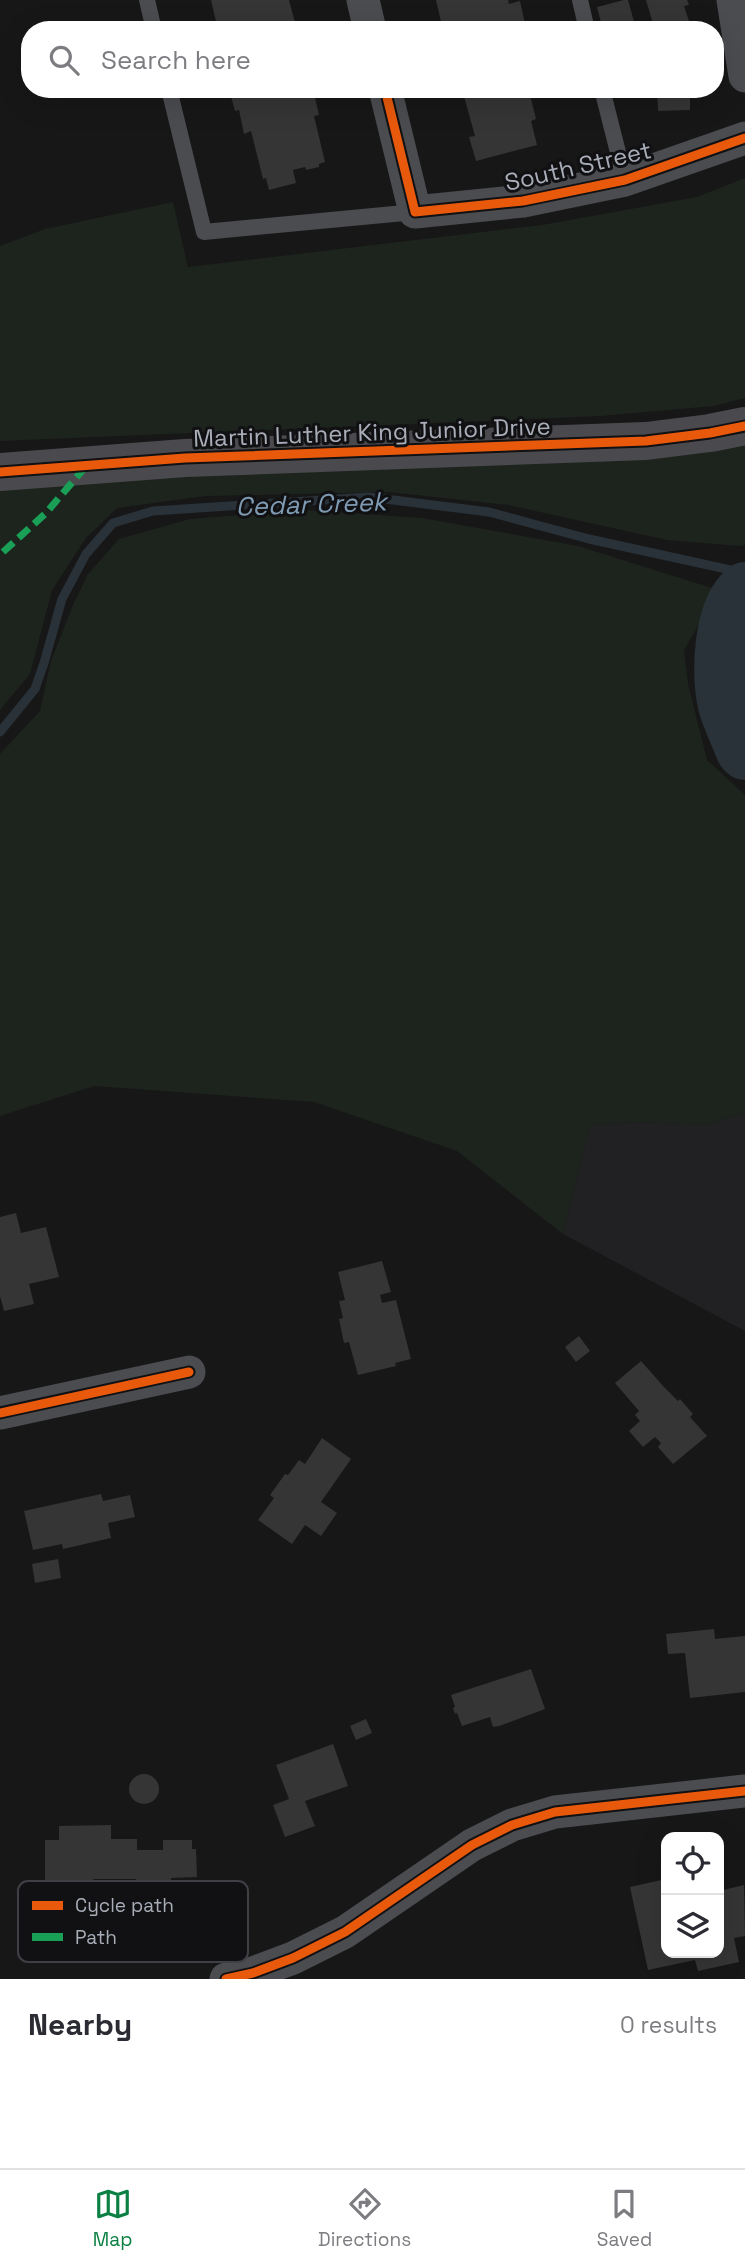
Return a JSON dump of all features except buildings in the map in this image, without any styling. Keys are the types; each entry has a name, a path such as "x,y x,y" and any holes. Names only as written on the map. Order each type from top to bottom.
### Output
{"main road":[{"name":"Martin Luther King Junior Drive","path":"0,472 185,458 646,441 745,426"}],"street":[{"path":"363,0 368,21"},
{"path":"733,0 745,76"},
{"path":"387,98 415,212"},
{"name":"South Street","path":"415,212 523,201 625,180 745,138"},
{"path":"0,1413 189,1372"},
{"path":"226,1979 253,1973 293,1958 345,1932 472,1846 512,1825 555,1812 745,1791"}],"lane":[{"path":"147,0 152,21"},
{"path":"580,0 585,21"},
{"name":"South Street","path":"171,98 204,232 415,212"},
{"path":"604,98 625,180"}],"shaded area":[{"path":"745,178 745,398 714,406 600,416 0,441 0,246 45,229 173,202 188,267 542,225 697,197"},
{"path":"745,440 745,545 739,546 667,540 508,505 389,492 205,496 117,508 86,538 52,590 30,674 0,710 0,485"},
{"path":"302,510 422,518 578,546 712,588 711,603 684,650 688,684 707,760 745,795 745,1112 706,1125 639,1122 590,1125 563,1234 457,1151 314,1102 94,1086 0,1116 0,754 40,711 51,661 88,574 119,539 190,519"},
{"path":"745,1112 745,1331 563,1234 590,1125 639,1122 706,1125"}],"waterway":[{"name":"Cedar Creek","path":"0,732 35,689 62,599 86,554 113,523 153,511 369,497 489,512 589,539 745,573"},
{"path":"745,588 729,612 724,628 720,663 725,709 745,754"}],"marked path":[{"path":"3,552 46,513 87,465"}],"cycle path":[{"path":"387,98 415,212 523,201 625,180 745,138"},
{"path":"0,472 185,458 646,441 745,426"},
{"path":"0,1413 189,1372"},
{"path":"226,1979 253,1973 293,1958 345,1932 472,1845 512,1825 555,1812 745,1791"}]}
